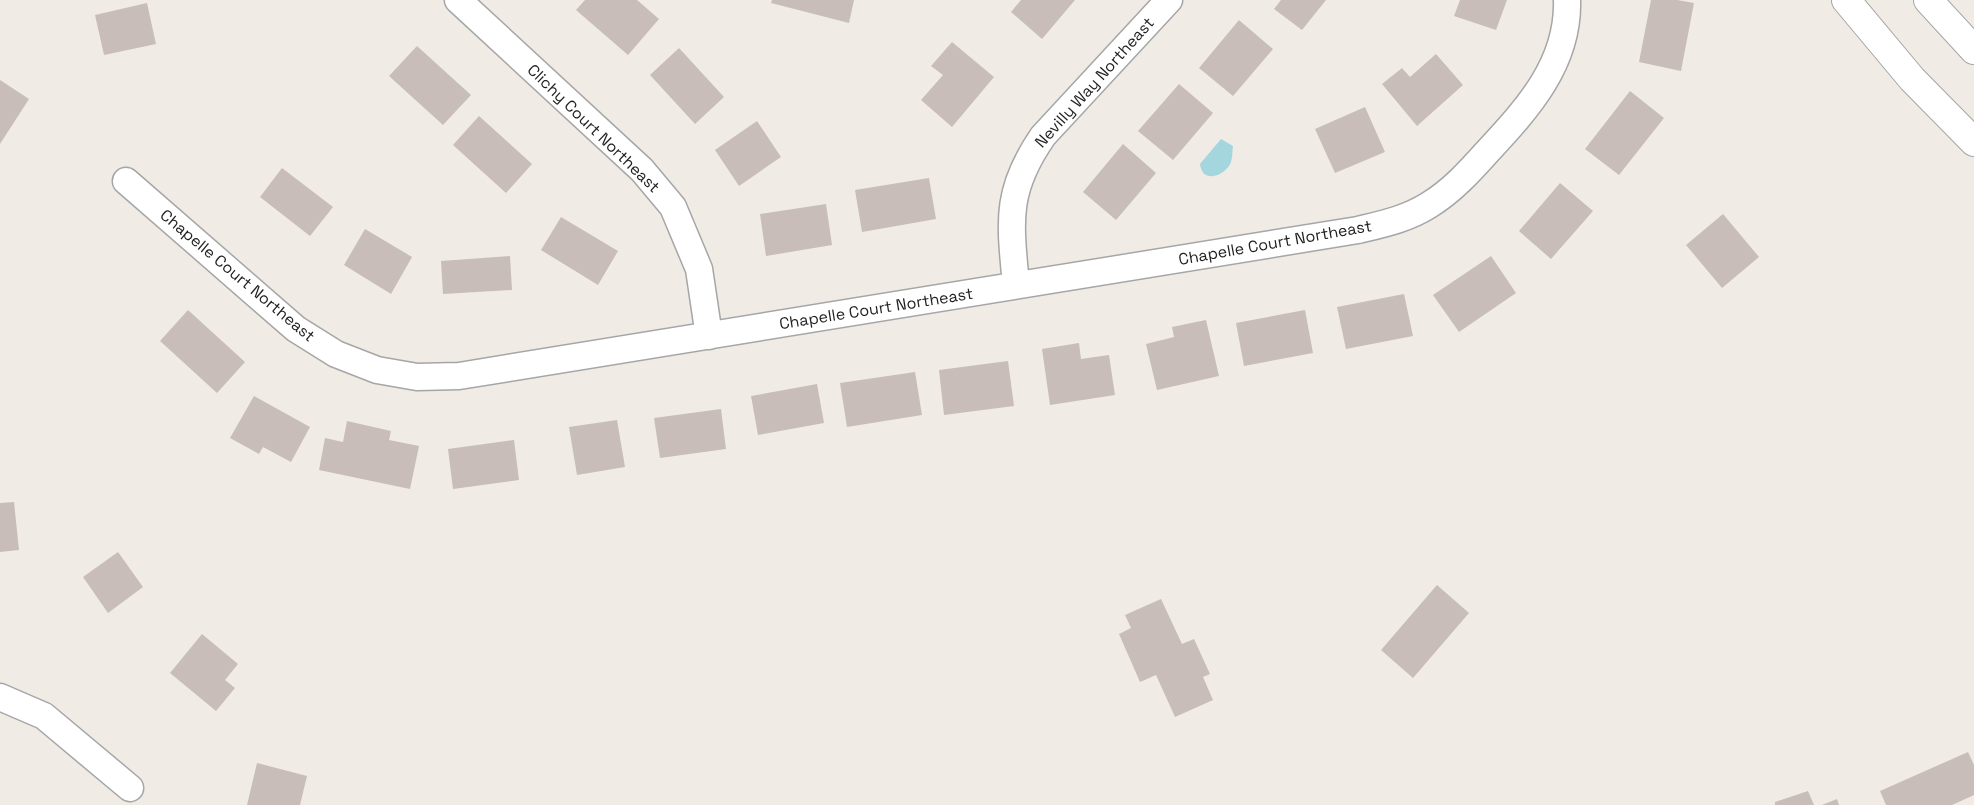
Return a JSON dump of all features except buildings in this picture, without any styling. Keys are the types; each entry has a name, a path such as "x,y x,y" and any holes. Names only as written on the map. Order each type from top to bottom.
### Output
{"street":[{"name":"Clichy Court Northeast","path":"458,0 642,170 673,207 699,269 709,336"},
{"name":"Nevilly Way Northeast","path":"1016,285 1011,212 1017,181 1026,159 1043,136 1169,0"},
{"name":"Chapelle Court Northeast","path":"126,181 296,329 336,354 377,370 417,377 459,376 1358,230 1397,221 1429,205 1461,180 1528,109 1548,77 1562,44 1567,0"},
{"path":"1846,0 1895,60 1974,142"},
{"path":"1928,0 1974,50"},
{"path":"0,697 44,716 130,788"}],"water":[{"path":"1221,139 1233,146 1232,159 1229,166 1221,173 1208,176 1201,170 1200,164"}]}
